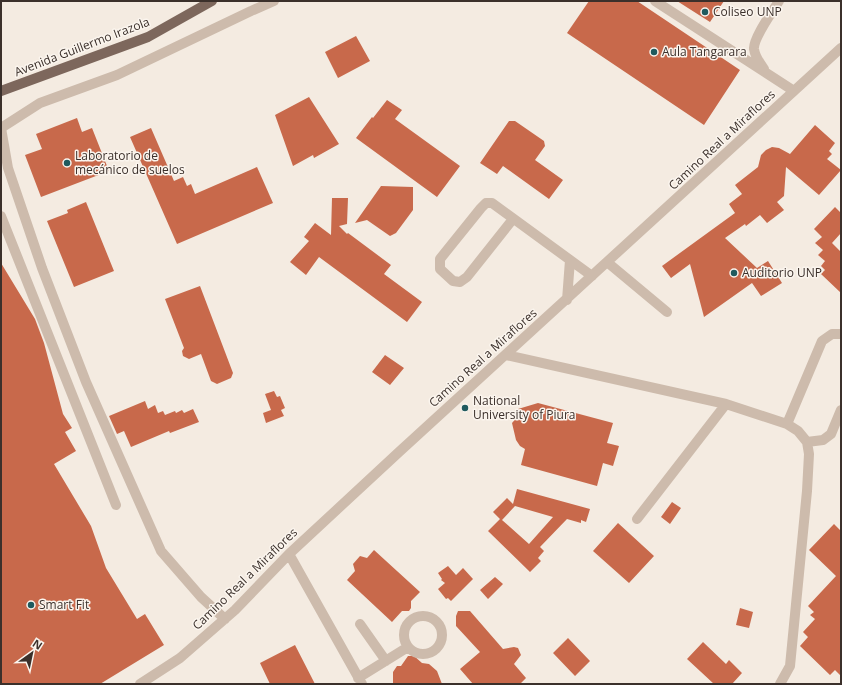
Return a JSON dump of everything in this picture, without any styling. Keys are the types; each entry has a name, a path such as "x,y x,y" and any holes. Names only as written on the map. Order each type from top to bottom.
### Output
{"main road":[{"name":"Avenida Guillermo Irazola","path":"1,91 148,37 212,1"}],"lane":[{"path":"224,619 160,551 86,382 45,275 8,168 1,128 40,102 117,76 274,1"},
{"path":"655,1 794,91"},
{"path":"766,73 756,57 754,48 761,29 779,1"},
{"name":"Camino Real a Miraflores","path":"140,684 180,658 235,610 289,554 841,48"},
{"path":"513,219 467,277 460,282 453,281 440,269 440,259 480,208 486,203 492,203 592,276"},
{"path":"1,216 116,505"},
{"path":"567,300 570,260"},
{"path":"607,262 667,312"},
{"path":"787,424 822,341 832,334 841,334"},
{"path":"506,355 726,404 787,424 798,431 807,442 809,454 807,491 790,666 780,684"},
{"path":"637,519 726,404"},
{"path":"807,442 823,440 831,434 841,410"},
{"path":"289,554 360,681 386,661 408,647"},
{"path":"360,624 386,661"}],"building":[{"name":"Aula Tangarara","path":"589,1 637,1 740,70 704,125 567,33"},
{"name":"Coliseo UNP","path":"677,1 724,1 710,22"},
{"path":"356,36 370,61 338,78 325,52"},
{"path":"309,97 339,144 314,158 313,155 293,166 275,115"},
{"path":"387,100 402,110 395,119 460,166 437,197 356,138"},
{"name":"Laboratorio de mecánico de suelos","path":"77,118 82,132 92,128 109,171 41,197 25,155 42,149 36,134"},
{"path":"509,121 515,121 544,141 545,146 535,160 563,180 549,199 503,166 497,174 480,163"},
{"path":"815,125 835,143 829,151 832,154 827,159 841,170 819,195 786,167 784,196 777,202 784,210 767,223 760,215 746,226 745,224 725,238 757,268 768,261 782,283 761,296 752,283 704,317 690,264 671,278 662,266 735,213 729,204 742,194 735,185 758,167 761,155 766,150 772,147 779,148 790,154"},
{"path":"151,128 174,181 183,177 187,186 191,184 195,194 257,167 273,203 177,244 130,137"},
{"path":"381,186 413,187 413,210 396,233 390,236 367,220 355,223"},
{"path":"332,198 348,198 347,224 339,226 347,234 348,233 391,265 384,274 422,302 407,322 319,257 306,275 290,262 309,241 304,237 315,223 331,235"},
{"path":"86,202 114,271 74,287 47,221 68,213 67,210"},
{"path":"835,207 841,213 841,233 832,243 841,252 841,293 821,274 825,270 821,266 825,261 818,255 823,250 815,243 822,237 814,229"},
{"path":"1,263 35,319 44,343 63,414 72,428 65,432 76,451 54,464 91,526 106,568 137,619 145,614 164,645 100,684 1,684"},
{"path":"200,286 233,373 231,378 217,384 211,381 201,354 189,359 183,356 182,351 184,348 165,299"},
{"path":"385,355 404,368 390,385 372,372"},
{"path":"274,391 277,397 280,396 285,408 281,410 284,416 266,423 263,413 271,410 265,394"},
{"path":"145,401 148,409 155,405 158,413 163,411 165,415 182,410 184,413 193,409 199,422 170,433 169,431 131,447 124,431 117,434 109,416"},
{"path":"538,403 613,423 607,443 619,446 613,466 603,463 597,486 521,465 525,449 520,446 516,440 512,423 521,413 518,409"},
{"path":"517,489 590,509 586,522 581,520 581,523 567,519 540,547 544,551 538,558 541,561 530,572 488,531 500,519 493,512 507,498 513,504","holes":["515,506 553,517 529,544 502,520"]},
{"path":"672,502 681,508 670,524 661,517"},
{"path":"618,523 654,556 629,583 593,551"},
{"path":"834,524 841,531 841,676 835,670 830,675 800,646 808,637 803,632 815,619 810,615 814,612 808,606 836,576 809,550"},
{"path":"374,550 420,592 411,601 411,608 409,611 402,611 392,622 347,580 355,571 353,564 360,556 367,558"},
{"path":"448,566 456,575 463,568 473,579 451,601 448,598 446,599 438,589 445,583 441,580 442,579 438,573"},
{"path":"495,577 503,584 488,599 480,590"},
{"path":"740,608 753,612 749,628 736,625"},
{"path":"458,611 470,611 503,649 514,647 518,648 521,655 514,664 526,678 520,684 473,684 460,669 480,652 456,626 456,616"},
{"path":"568,638 590,661 575,676 553,653"},
{"path":"703,642 726,664 729,660 742,673 732,684 714,684 687,659"},
{"path":"295,645 315,684 270,684 260,663"},
{"path":"408,656 414,656 422,663 429,664 437,671 442,684 393,684 393,672 397,666 401,666"}],"place":[{"name":"Coliseo UNP","path":"705,12"},
{"name":"Aula Tangarara","path":"654,52"},
{"name":"Laboratorio de mecánico de suelos","path":"67,163"},
{"name":"Auditorio UNP","path":"734,273"},
{"name":"National University of Piura","path":"465,408"},
{"name":"Smart Fit","path":"31,605"}]}
